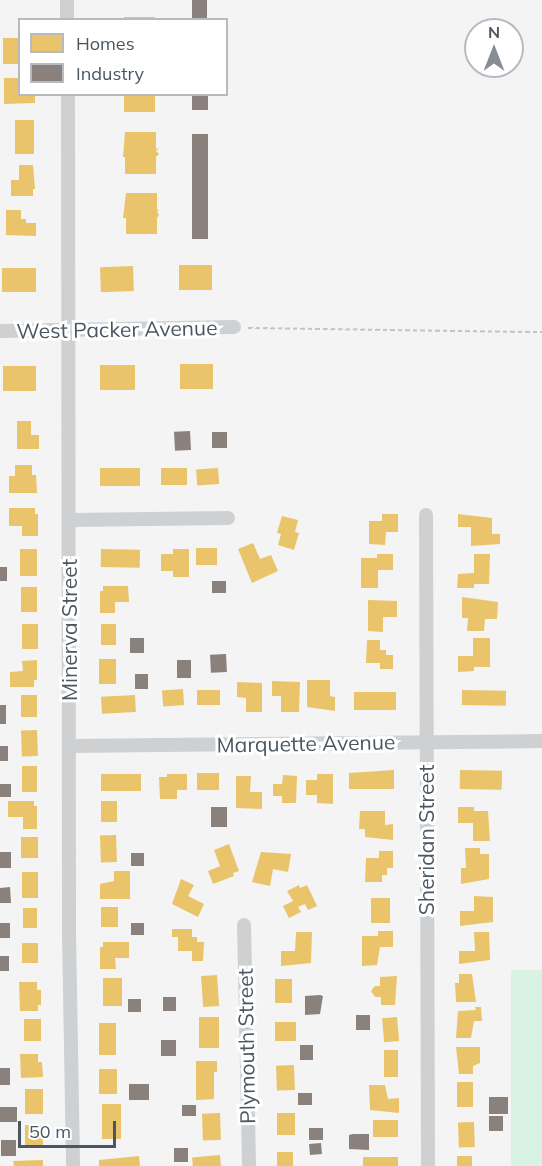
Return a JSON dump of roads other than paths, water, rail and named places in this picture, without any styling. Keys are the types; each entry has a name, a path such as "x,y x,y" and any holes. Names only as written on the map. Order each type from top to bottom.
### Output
{"street":[{"path":"67,0 68,18"},
{"name":"Minerva Street","path":"68,96 69,746 73,1166"},
{"name":"West Packer Avenue","path":"0,331 234,327"},
{"name":"Sheridan Street","path":"426,515 428,1166"},
{"path":"70,520 228,518"},
{"name":"Marquette Avenue","path":"69,746 542,741"},
{"name":"Plymouth Street","path":"244,925 249,1166"}]}
